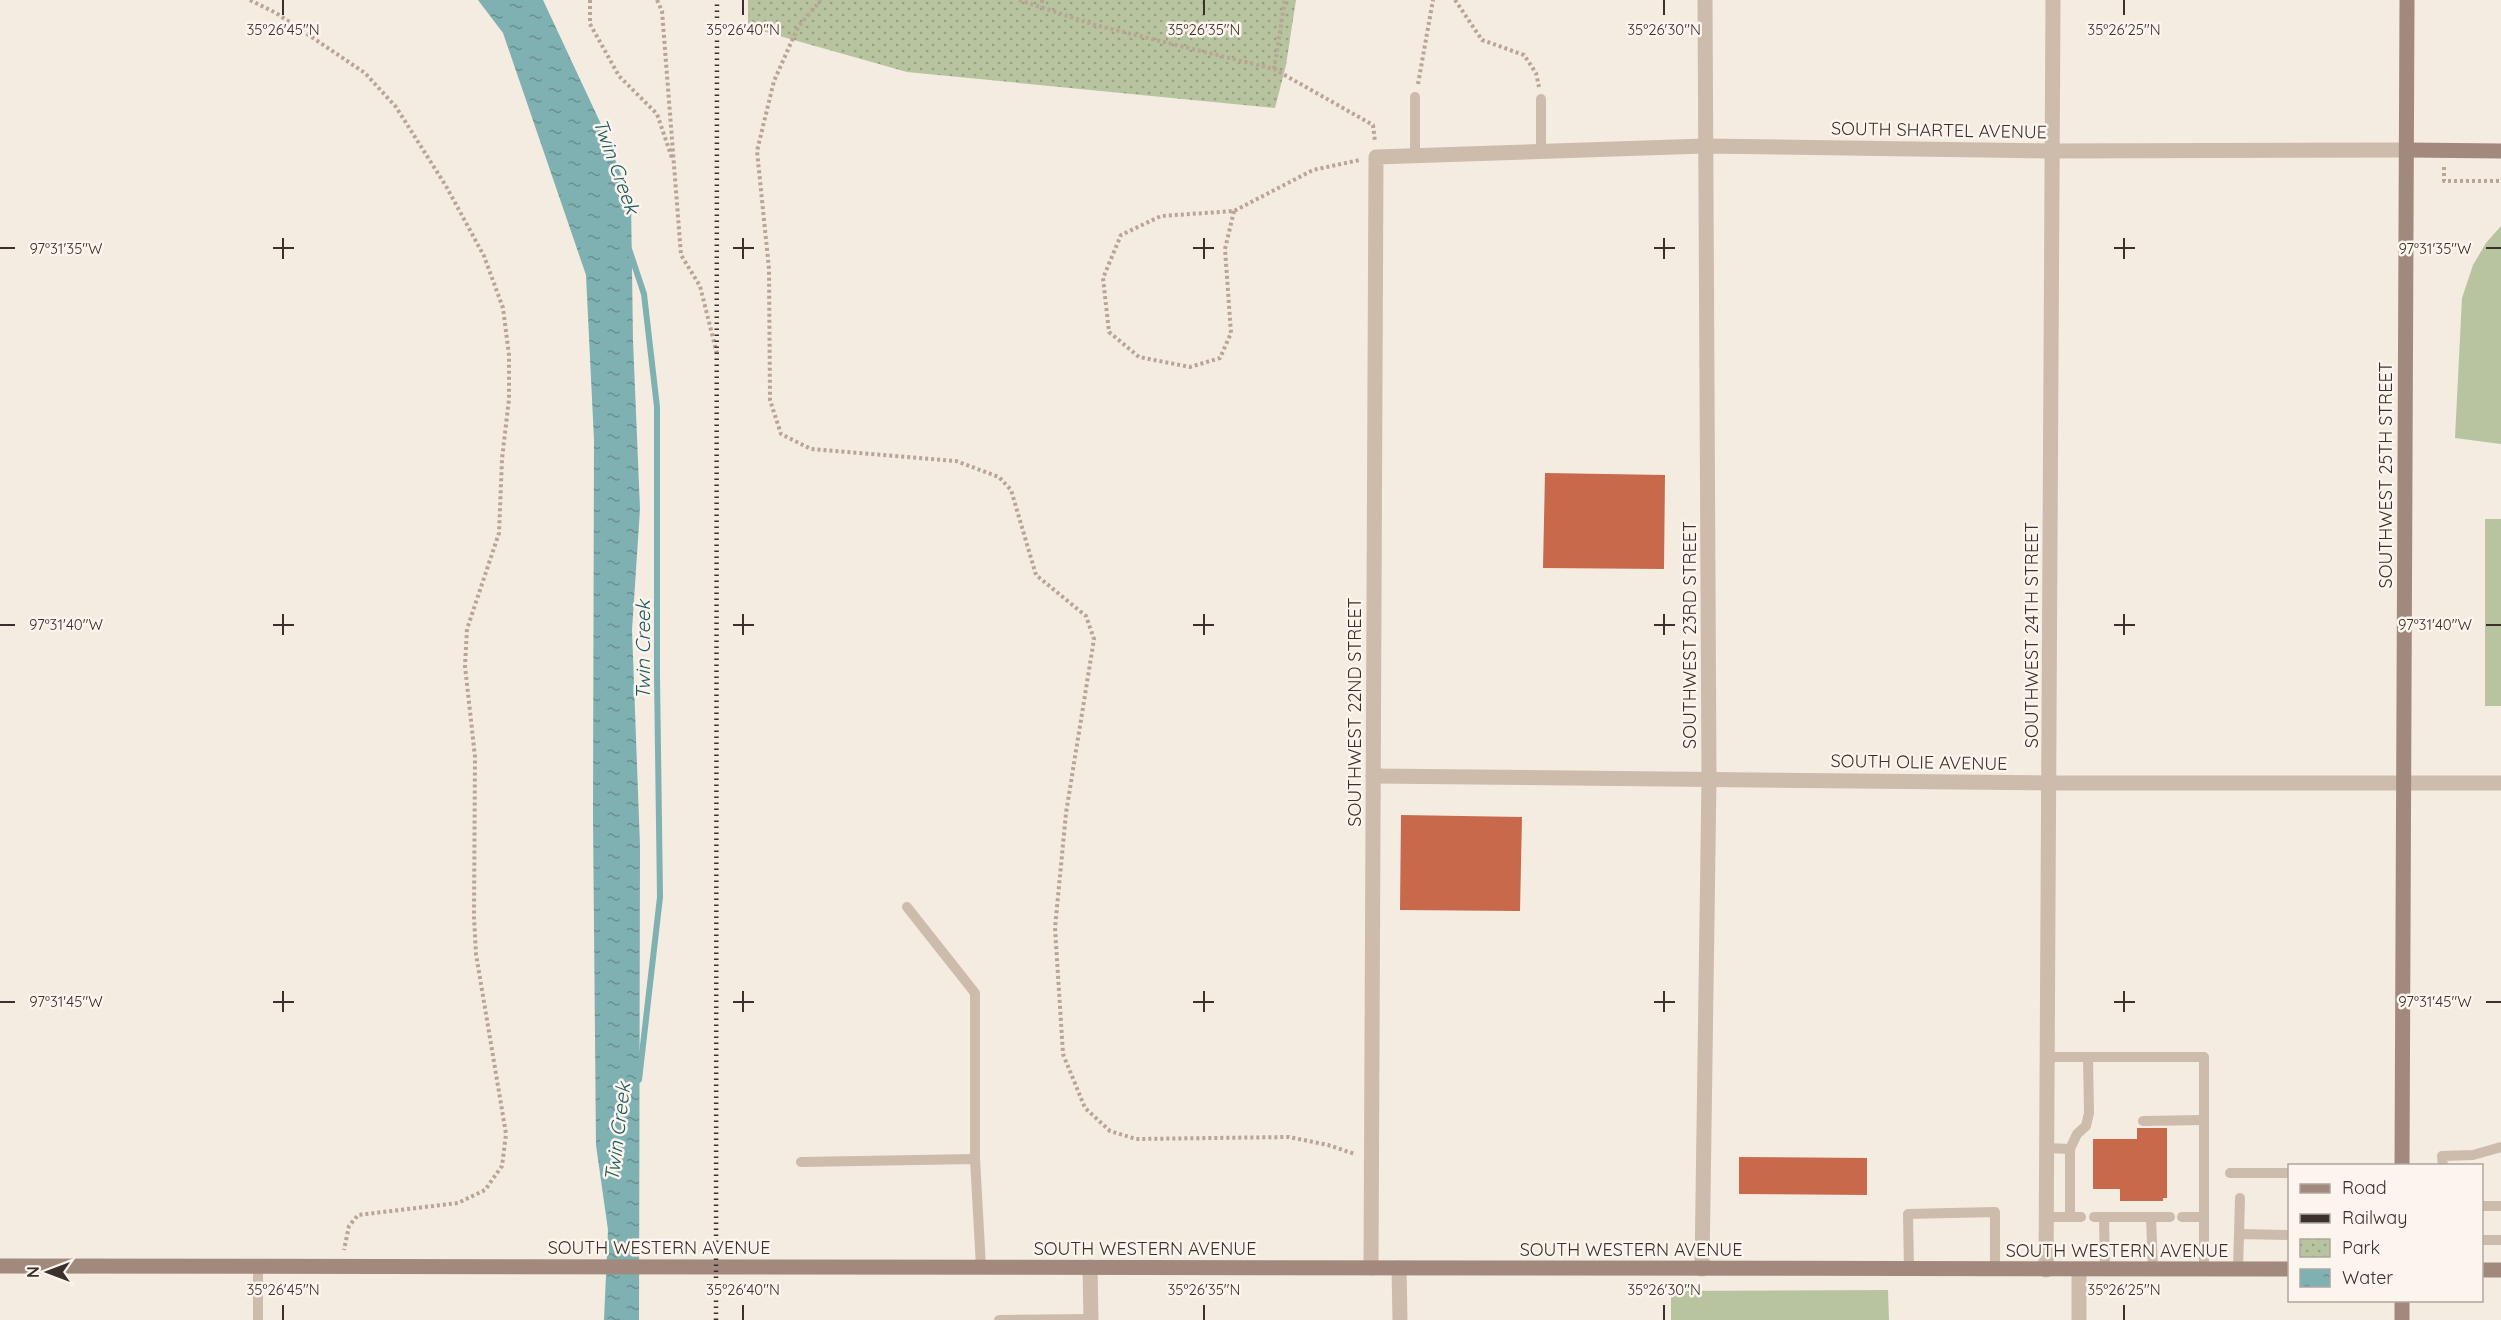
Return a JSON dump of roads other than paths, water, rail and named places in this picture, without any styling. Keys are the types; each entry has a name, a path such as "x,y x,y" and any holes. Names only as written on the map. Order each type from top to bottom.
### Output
{"main road":[{"name":"SOUTHWEST 25TH STREET","path":"2402,1164 2407,0"},
{"name":"SOUTH SHARTEL AVENUE","path":"2407,150 2501,151"},
{"name":"SOUTH WESTERN AVENUE","path":"0,1266 2288,1269"},
{"path":"2483,1269 2501,1270"},
{"path":"2402,1302 2402,1320"}],"street":[{"name":"SOUTHWEST 23RD STREET","path":"1702,1269 1709,778 1705,0"},
{"name":"SOUTHWEST 24TH STREET","path":"2046,1270 2053,0"},
{"name":"SOUTH SHARTEL AVENUE","path":"1376,157 1705,146 2052,151 2407,150"},
{"name":"SOUTHWEST 22ND STREET","path":"1371,1268 1376,157"},
{"name":"SOUTH OLIE AVENUE","path":"1373,776 2050,783 2501,783"},
{"path":"1090,1267 1091,1320"},
{"path":"1399,1268 1400,1320"},
{"path":"2079,1270 2079,1320"}],"lane":[{"path":"1415,97 1415,156"},
{"path":"1541,99 1541,151"},
{"path":"907,907 975,993 975,1159 981,1267"},
{"path":"2048,1057 2204,1057 2205,1270"},
{"path":"2047,1217 2075,1217 2070,1149 2077,1134 2086,1126 2089,1113 2088,1057"},
{"path":"2142,1121 2204,1120"},
{"path":"2443,1164 2442,1156 2473,1155 2501,1147"},
{"path":"2047,1148 2070,1149"},
{"path":"801,1162 975,1159"},
{"path":"2230,1173 2288,1173"},
{"path":"2238,1269 2240,1198"},
{"path":"2483,1206 2501,1206"},
{"path":"1909,1270 1908,1214 1995,1212 1995,1270"},
{"path":"2105,1270 2099,1217 2204,1217"},
{"path":"2151,1217 2153,1270"},
{"path":"2239,1234 2288,1235"},
{"path":"2483,1240 2501,1240"},
{"path":"258,1266 258,1320"},
{"path":"999,1320 1091,1320"}],"water":[{"path":"478,0 543,0 600,122 631,199 633,341 640,509 632,630 640,846 639,1320 604,1320 608,1230 596,1145 593,817 594,440 586,275 503,33"}],"waterway":[{"name":"Twin Creek","path":"629,249 644,294 657,407 660,897 639,1080"}],"railway":[{"path":"716,1320 717,0"}]}
